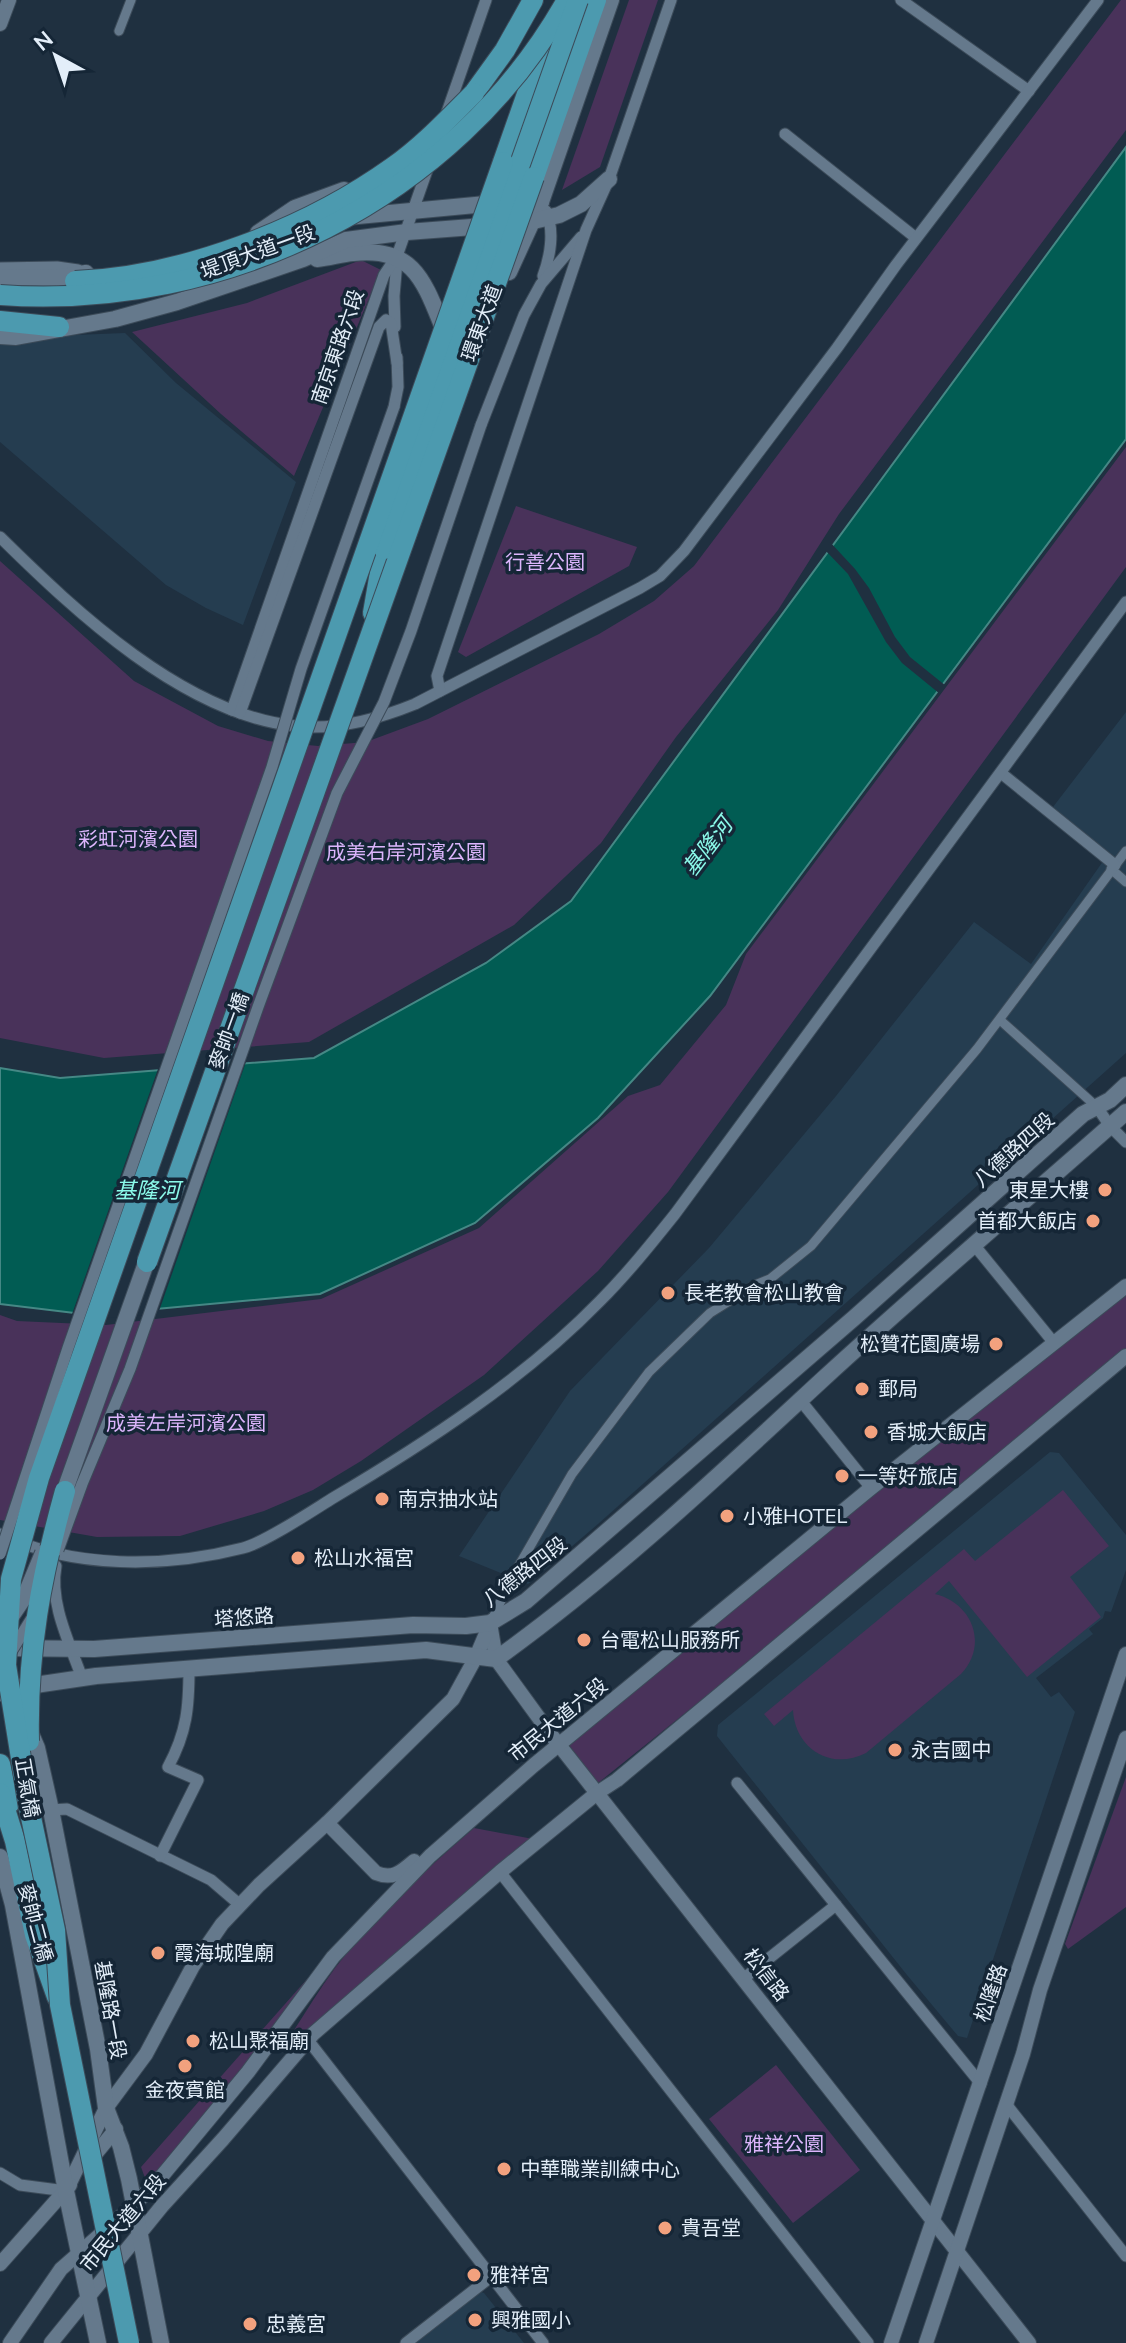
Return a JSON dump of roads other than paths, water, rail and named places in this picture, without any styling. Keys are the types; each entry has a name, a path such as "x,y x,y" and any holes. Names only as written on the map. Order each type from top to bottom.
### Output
{"highway":[{"path":"0,279 93,280 156,269 225,251 345,199 395,166 434,134 474,93 505,50 533,0"},
{"name":"環東大道","path":"338,627 558,0"},
{"path":"0,295 103,293 177,282 240,265 338,224 387,195 423,169 460,136 526,63 567,0"},
{"path":"367,645 384,549 578,0"},
{"name":"環東大道","path":"367,645 596,0"},
{"path":"0,321 59,327"},
{"path":"338,627 384,549"},
{"name":"麥帥一橋","path":"39,1478 338,627"},
{"name":"麥帥一橋","path":"65,1491 367,645"},
{"name":"正氣橋","path":"39,1478 11,1579 6,1665 29,1808 55,1930 60,2005 129,2343"},
{"name":"正氣橋","path":"65,1491 47,1556 34,1624 28,1701 30,1766 37,1835 56,1936 52,1965 129,2343"},
{"name":"麥帥二橋","path":"0,1764 37,1940 52,1965"},
{"name":"麥帥二橋","path":"0,1793 15,1841 35,1935 60,2005"}],"main road":[{"path":"443,328 558,0"},
{"path":"609,179 581,204 541,219 541,202 611,0"},
{"path":"253,236 295,208 364,183 396,164 422,142 447,112"},
{"name":"堤頂大道一段","path":"0,279 57,278 163,261 308,221 486,204 541,202"},
{"name":"堤頂大道一段","path":"0,336 16,337 115,319 177,302 303,259 346,240 541,219"},
{"name":"麥帥一橋","path":"0,1632 25,1596 42,1555 474,345 541,219"},
{"path":"303,259 379,252 397,256 417,271 427,287 443,328"},
{"name":"麥帥一橋","path":"0,1583 300,742 443,328"},
{"name":"八德路四段","path":"490,1623 526,1601 854,1318 1083,1114 1126,1085"},
{"path":"106,2108 82,2098 14,1757 3,1686 426,1650 496,1659 558,1613 756,1444 1126,1112"},
{"name":"塔悠路","path":"0,1648 94,1649 413,1625 490,1623"},
{"name":"基隆路一段","path":"3,1686 37,1748 98,2049 106,2108 116,2129 134,2205 161,2343"},
{"path":"0,1857 7,1907 98,2343"}],"street":[{"path":"0,24 9,0"},
{"path":"119,31 131,0"},
{"name":"南京東路六段","path":"236,711 384,275 397,256 407,232 486,0"},
{"path":"440,691 437,676 586,230 609,179 671,0"},
{"path":"901,0 1029,91"},
{"path":"0,537 80,612 134,655 165,675 236,711 296,727 335,726 377,719 440,691 640,588 660,576 684,551 762,450 916,238 1098,0"},
{"path":"785,134 916,238"},
{"path":"0,1668 30,1623 82,1484 130,1369 301,888 337,793 384,702 481,425 524,315 541,284 550,256 541,219"},
{"path":"541,284 586,230"},
{"path":"0,1554 68,1348 272,767 301,669 394,407 398,387 394,296 397,256"},
{"name":"堤頂大道一段","path":"0,268 57,267 90,272"},
{"path":"236,711 379,327 386,320 391,323 397,363"},
{"path":"0,1534 27,1547 103,1561 172,1560 246,1548 388,1466 475,1406 533,1360 599,1302 668,1224 1126,602"},
{"path":"1001,773 1113,867 1126,882"},
{"path":"490,1623 510,1581 572,1474 649,1372 710,1313 770,1279 811,1246 1000,1020 1126,851"},
{"path":"1000,1020 1097,1107 1126,1142"},
{"path":"975,1246 1054,1343"},
{"name":"市民大道六段","path":"10,2343 61,2269 134,2205 169,2169 248,2072 333,1957 430,1856 560,1744 871,1488 1126,1286"},
{"name":"市民大道六段","path":"51,2343 140,2233 308,2040 500,1872 987,1475 1126,1356"},
{"path":"801,1401 871,1488"},
{"path":"58,1553 54,1575 58,1608 82,1678"},
{"name":"八德路四段","path":"66,2191 106,2108 146,2054 193,1966 239,1904 453,1699 490,1623"},
{"name":"松信路","path":"490,1623 496,1659 597,1793 1029,2343"},
{"name":"松隆路","path":"891,2343 1126,1654"},
{"path":"160,1856 198,1780 168,1767 181,1742 187,1721 189,1668"},
{"path":"926,2343 1006,2104 1040,1990 1126,1738"},
{"path":"737,1783 981,2084"},
{"path":"51,1810 67,1809 211,1880 239,1904"},
{"path":"327,1823 376,1873 387,1877 398,1874 482,1810"},
{"path":"500,1872 868,2343"},
{"path":"743,1979 836,1905"},
{"path":"308,2040 543,2343"},
{"path":"1006,2104 1126,2256"},
{"name":"八德路四段","path":"0,2264 66,2191 116,2129"},
{"path":"0,2173 20,2185 66,2191"},
{"path":"406,2343 492,2276"}],"water":[{"name":"基隆河","path":"1126,147 1126,439 710,996 598,1118 475,1223 320,1294 91,1315 0,1304 0,1068 60,1078 314,1058 486,963 571,901"}],"place":[{"name":"東星大樓","path":"1105,1190"},
{"name":"首都大飯店","path":"1093,1221"},
{"name":"長老教會松山教會","path":"668,1293"},
{"name":"松贊花園廣場","path":"996,1344"},
{"name":"郵局","path":"862,1389"},
{"name":"香城大飯店","path":"871,1432"},
{"name":"一等好旅店","path":"842,1476"},
{"name":"南京抽水站","path":"382,1499"},
{"name":"小雅HOTEL","path":"727,1516"},
{"name":"松山水福宮","path":"298,1558"},
{"name":"台電松山服務所","path":"584,1640"},
{"name":"永吉國中","path":"895,1750"},
{"name":"霞海城隍廟","path":"158,1953"},
{"name":"松山聚福廟","path":"193,2041"},
{"name":"金夜賓館","path":"185,2066"},
{"name":"中華職業訓練中心","path":"504,2169"},
{"name":"貴吾堂","path":"665,2228"},
{"name":"雅祥宮","path":"474,2275"},
{"name":"興雅國小","path":"475,2320"},
{"name":"忠義宮","path":"250,2324"}],"park label":[{"name":"行善公園","path":"545,562"},
{"name":"彩虹河濱公園","path":"138,839"},
{"name":"成美右岸河濱公園","path":"406,852"},
{"name":"成美左岸河濱公園","path":"186,1423"},
{"name":"雅祥公園","path":"784,2144"}]}
